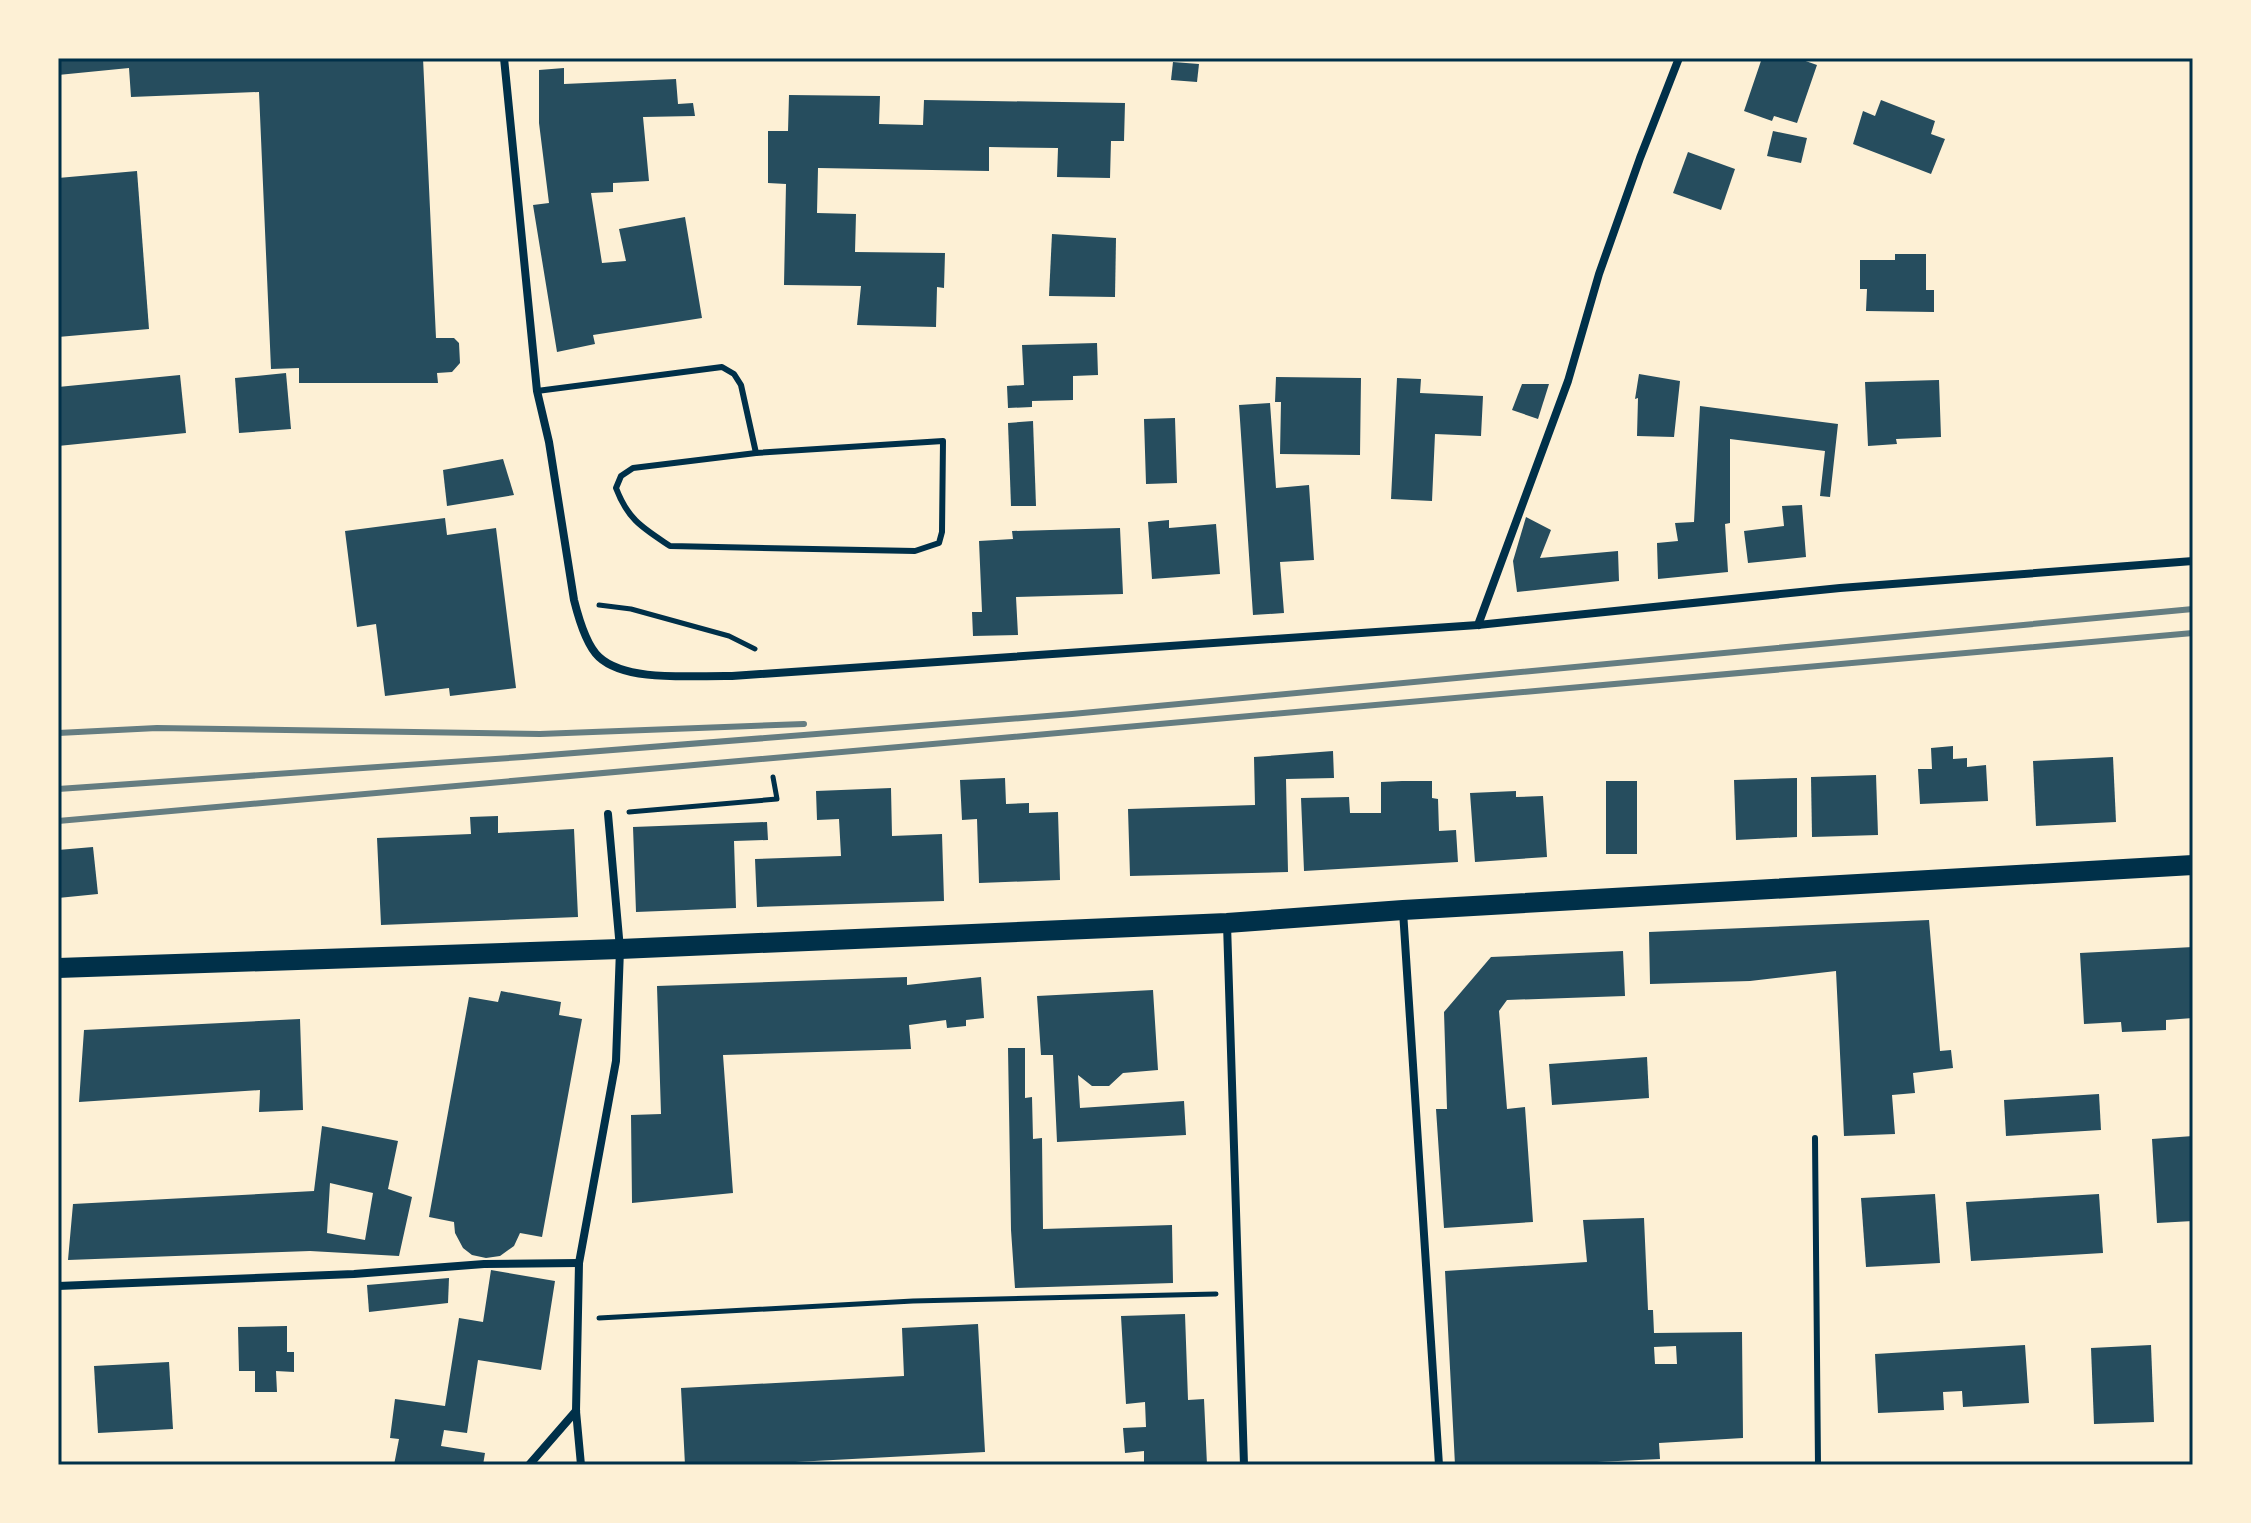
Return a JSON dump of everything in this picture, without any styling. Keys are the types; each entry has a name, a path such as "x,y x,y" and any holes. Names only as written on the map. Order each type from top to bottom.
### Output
{"main road":[{"path":"58,968 620,949 1227,923 1403,910 2193,865"}],"street":[{"path":"504,58 537,391 549,442 574,600 581,624 598,656 629,673 732,676 1478,625 1840,588 2193,561"},
{"path":"1478,625 1568,381 1599,274 1640,158 1679,58"},
{"path":"581,1465 576,1411 579,1263 616,1061 620,949 608,814"},
{"path":"1403,910 1439,1465"},
{"path":"1227,923 1244,1465"},
{"path":"58,1286 354,1274 484,1264 579,1263"},
{"path":"529,1465 576,1411"}],"lane":[{"path":"537,391 722,367 734,374 741,385 756,453"},
{"path":"943,441 942,532 939,543 915,551 670,546 624,511 616,488 621,476 633,468 756,453 943,441"},
{"path":"1815,1138 1818,1465"}],"path":[{"path":"574,600 631,609 729,636 755,649"},
{"path":"608,814 777,799 773,777"},
{"path":"578,1319 913,1301 1239,1294"}],"building":[{"path":"58,58 423,58 436,338 454,338 459,343 460,363 452,372 437,373 438,383 299,383 299,368 271,369 259,92 131,97 129,68 58,75"},
{"path":"1762,58 1797,58 1817,65 1797,123 1774,116 1772,121 1744,111"},
{"path":"1173,62 1199,64 1197,82 1171,80"},
{"path":"564,68 564,84 676,79 678,104 693,103 695,116 643,117 649,181 613,183 613,192 591,193 602,263 626,261 619,229 685,217 702,318 593,335 595,344 557,352 533,205 549,203 539,123 539,70"},
{"path":"789,95 880,96 879,124 923,125 924,100 1125,103 1124,141 1111,141 1110,178 1057,177 1058,148 989,147 989,171 818,168 817,213 856,214 855,252 945,253 944,288 937,287 936,327 857,325 861,286 784,285 786,184 768,183 768,131 788,131"},
{"path":"1881,100 1935,121 1931,134 1945,139 1931,174 1853,144 1863,111 1875,116"},
{"path":"1773,131 1807,138 1801,163 1767,156"},
{"path":"1688,152 1735,169 1721,210 1673,193"},
{"path":"137,171 149,329 58,337 58,178"},
{"path":"1052,234 1116,238 1115,297 1049,296"},
{"path":"1895,254 1926,254 1926,290 1934,290 1934,312 1866,311 1867,289 1860,289 1860,260 1895,260"},
{"path":"1097,343 1098,375 1073,376 1073,400 1032,401 1032,407 1008,408 1007,386 1024,385 1022,345"},
{"path":"286,373 291,429 239,433 235,378"},
{"path":"1639,374 1680,381 1674,437 1637,436 1638,398 1635,399"},
{"path":"180,375 186,433 58,446 58,387"},
{"path":"1276,377 1361,378 1360,455 1280,454 1281,402 1275,402"},
{"path":"1397,378 1421,379 1420,393 1483,396 1481,436 1435,434 1432,501 1391,499"},
{"path":"1939,380 1941,437 1896,439 1897,444 1868,446 1865,382"},
{"path":"1522,384 1549,384 1538,419 1512,410"},
{"path":"1270,403 1276,488 1309,485 1314,560 1280,562 1284,613 1253,615 1239,405"},
{"path":"1700,406 1838,424 1830,497 1820,496 1825,451 1730,439 1730,523 1725,524 1728,572 1658,579 1657,543 1678,541 1675,523 1694,522"},
{"path":"1175,418 1177,483 1146,484 1144,419"},
{"path":"1033,421 1036,506 1011,506 1008,423"},
{"path":"503,459 514,495 447,506 443,470"},
{"path":"1802,505 1806,557 1748,563 1744,531 1784,526 1782,506"},
{"path":"1526,517 1551,530 1540,558 1618,551 1619,581 1517,592 1513,561"},
{"path":"445,518 447,535 496,528 516,688 450,696 449,688 385,696 376,624 357,627 345,531"},
{"path":"1169,520 1169,528 1216,524 1220,574 1152,579 1148,522"},
{"path":"1120,528 1123,594 1016,597 1018,635 973,636 972,612 982,612 979,541 1013,539 1012,531"},
{"path":"1953,746 1953,759 1967,758 1967,767 1986,765 1988,801 1920,804 1918,769 1932,769 1931,748"},
{"path":"1333,751 1334,778 1286,779 1288,872 1130,876 1128,809 1255,805 1254,757"},
{"path":"2113,757 2116,822 2036,826 2033,761"},
{"path":"1876,775 1878,835 1812,837 1811,777"},
{"path":"1005,778 1006,804 1029,803 1029,813 1058,812 1060,880 979,883 977,819 962,820 960,780"},
{"path":"1797,778 1797,837 1736,840 1734,780"},
{"path":"1432,781 1432,798 1438,799 1439,831 1456,830 1458,862 1304,871 1301,798 1349,797 1350,813 1381,813 1381,782"},
{"path":"1606,781 1637,781 1637,854 1606,854"},
{"path":"891,788 892,836 942,834 944,901 757,907 755,859 841,856 839,819 817,820 816,791"},
{"path":"1516,791 1516,797 1543,796 1547,857 1475,862 1470,793"},
{"path":"498,816 498,833 574,829 578,917 381,925 377,838 471,834 470,817"},
{"path":"767,822 768,840 734,841 736,908 636,912 633,827"},
{"path":"93,847 98,894 58,898 58,850"},
{"path":"1929,920 1940,1051 1951,1050 1953,1068 1913,1073 1915,1093 1892,1095 1895,1134 1844,1136 1836,971 1750,981 1650,984 1649,932"},
{"path":"2193,947 2193,1018 2166,1020 2166,1030 2122,1032 2121,1022 2084,1024 2080,953"},
{"path":"1623,951 1625,996 1507,1000 1499,1011 1507,1109 1525,1107 1533,1222 1444,1228 1436,1109 1447,1109 1444,1012 1491,957"},
{"path":"907,977 907,985 981,977 984,1018 966,1020 966,1026 947,1028 946,1020 909,1025 911,1049 723,1055 733,1193 632,1203 631,1115 661,1114 657,986"},
{"path":"1153,990 1158,1070 1123,1073 1109,1086 1092,1086 1078,1075 1080,1108 1184,1101 1186,1135 1057,1142 1053,1055 1041,1055 1037,996"},
{"path":"501,991 561,1002 559,1015 582,1019 542,1237 520,1233 514,1246 500,1256 486,1258 472,1255 463,1248 455,1233 454,1222 429,1217 469,997 498,1002"},
{"path":"300,1019 303,1110 259,1112 260,1090 79,1102 84,1030"},
{"path":"1008,1048 1025,1048 1025,1098 1032,1097 1033,1139 1042,1138 1043,1229 1172,1225 1173,1283 1015,1288"},
{"path":"1647,1057 1649,1098 1552,1105 1549,1064"},
{"path":"2099,1094 2101,1130 2006,1136 2004,1100"},
{"path":"322,1126 398,1141 388,1189 412,1197 399,1256 310,1251 68,1260 73,1204 314,1191","holes":["330,1183 373,1193 365,1240 327,1233"]},
{"path":"2193,1136 2193,1221 2157,1223 2152,1139"},
{"path":"1935,1194 1940,1263 1866,1267 1861,1198"},
{"path":"2099,1194 2103,1253 1971,1261 1966,1202"},
{"path":"1644,1218 1648,1310 1653,1310 1654,1333 1742,1332 1743,1438 1659,1443 1660,1459 1455,1465 1445,1271 1587,1262 1583,1220","holes":["1676,1346 1677,1364 1655,1364 1654,1347"]},
{"path":"491,1270 555,1281 541,1370 478,1360 467,1433 444,1430 441,1446 485,1453 483,1465 394,1465 399,1439 390,1438 395,1399 445,1406 459,1318 483,1322"},
{"path":"449,1278 448,1303 369,1312 367,1285"},
{"path":"1185,1314 1188,1400 1204,1399 1207,1465 1144,1465 1144,1451 1125,1453 1123,1428 1146,1427 1145,1402 1126,1404 1121,1316"},
{"path":"978,1324 985,1452 685,1465 681,1388 904,1376 902,1328"},
{"path":"287,1326 287,1352 294,1352 294,1372 276,1371 277,1392 255,1392 255,1371 239,1371 238,1327"},
{"path":"2025,1345 2029,1403 1963,1407 1962,1391 1943,1392 1944,1410 1878,1413 1875,1354"},
{"path":"2151,1345 2154,1422 2094,1424 2091,1348"},
{"path":"169,1362 173,1429 98,1433 94,1366"}],"railway":[{"path":"58,789 1072,714 2193,609"},
{"path":"58,821 2193,633"},
{"path":"58,733 157,728 540,734 804,724"}]}
